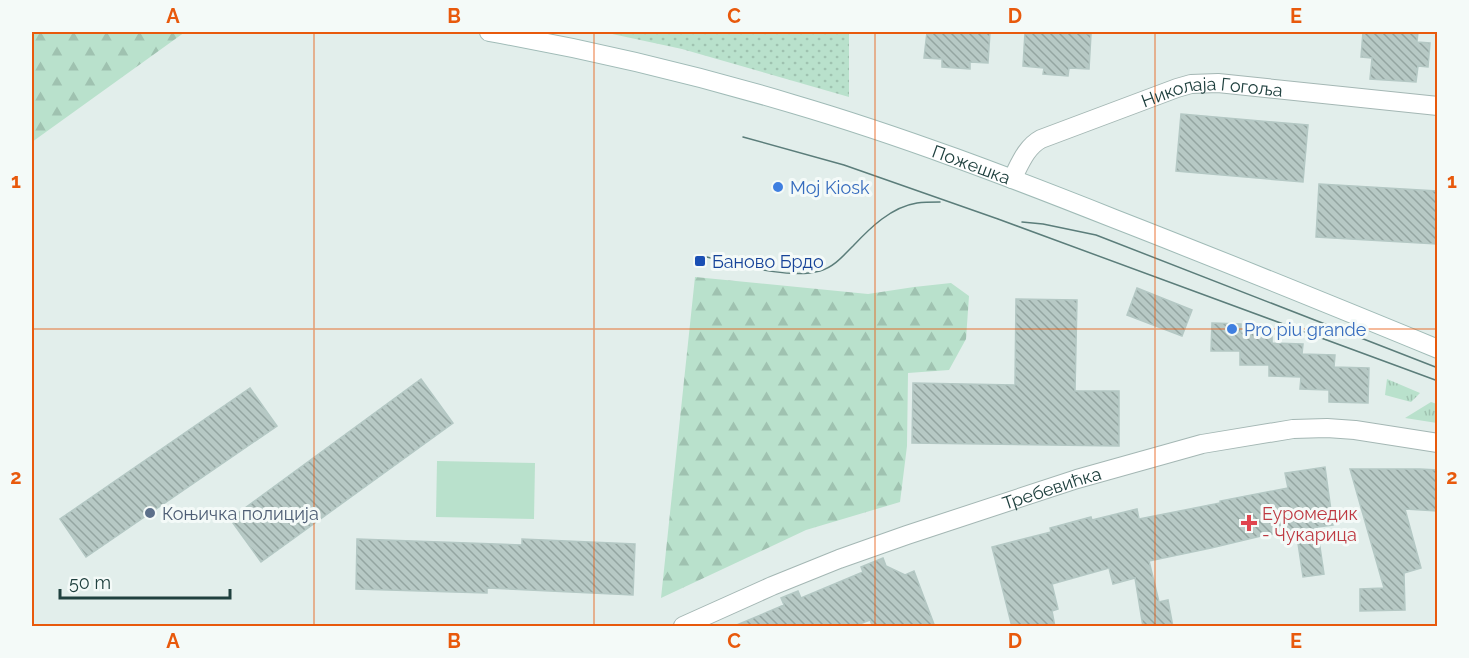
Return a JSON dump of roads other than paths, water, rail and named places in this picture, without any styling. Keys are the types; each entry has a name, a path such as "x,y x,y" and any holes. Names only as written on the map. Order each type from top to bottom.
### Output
{"street":[{"name":"Пожешка","path":"489,32 622,58 736,87 852,122 1012,178 1276,282 1437,350"},
{"name":"Николаја Гогоља","path":"1012,178 1035,142 1191,84 1218,83 1437,106"},
{"name":"Требевићка","path":"683,627 782,582 896,538 1077,479 1202,444 1293,429 1327,428 1355,430 1437,443"}],"tram line":[{"path":"743,137 844,165 998,219 1438,381"},
{"path":"702,256 777,272 820,271 838,261 874,226 898,209 917,203 940,202"},
{"path":"1022,222 1096,235 1438,368"}],"place":[{"name":"Moj Kiosk","path":"778,187"},
{"name":"Баново Брдо","path":"700,261"},
{"name":"Pro piu grande","path":"1232,329"},
{"name":"Коњичка полиција","path":"150,513"},
{"name":"Еуромедик - Чукарица","path":"1249,523"}]}
